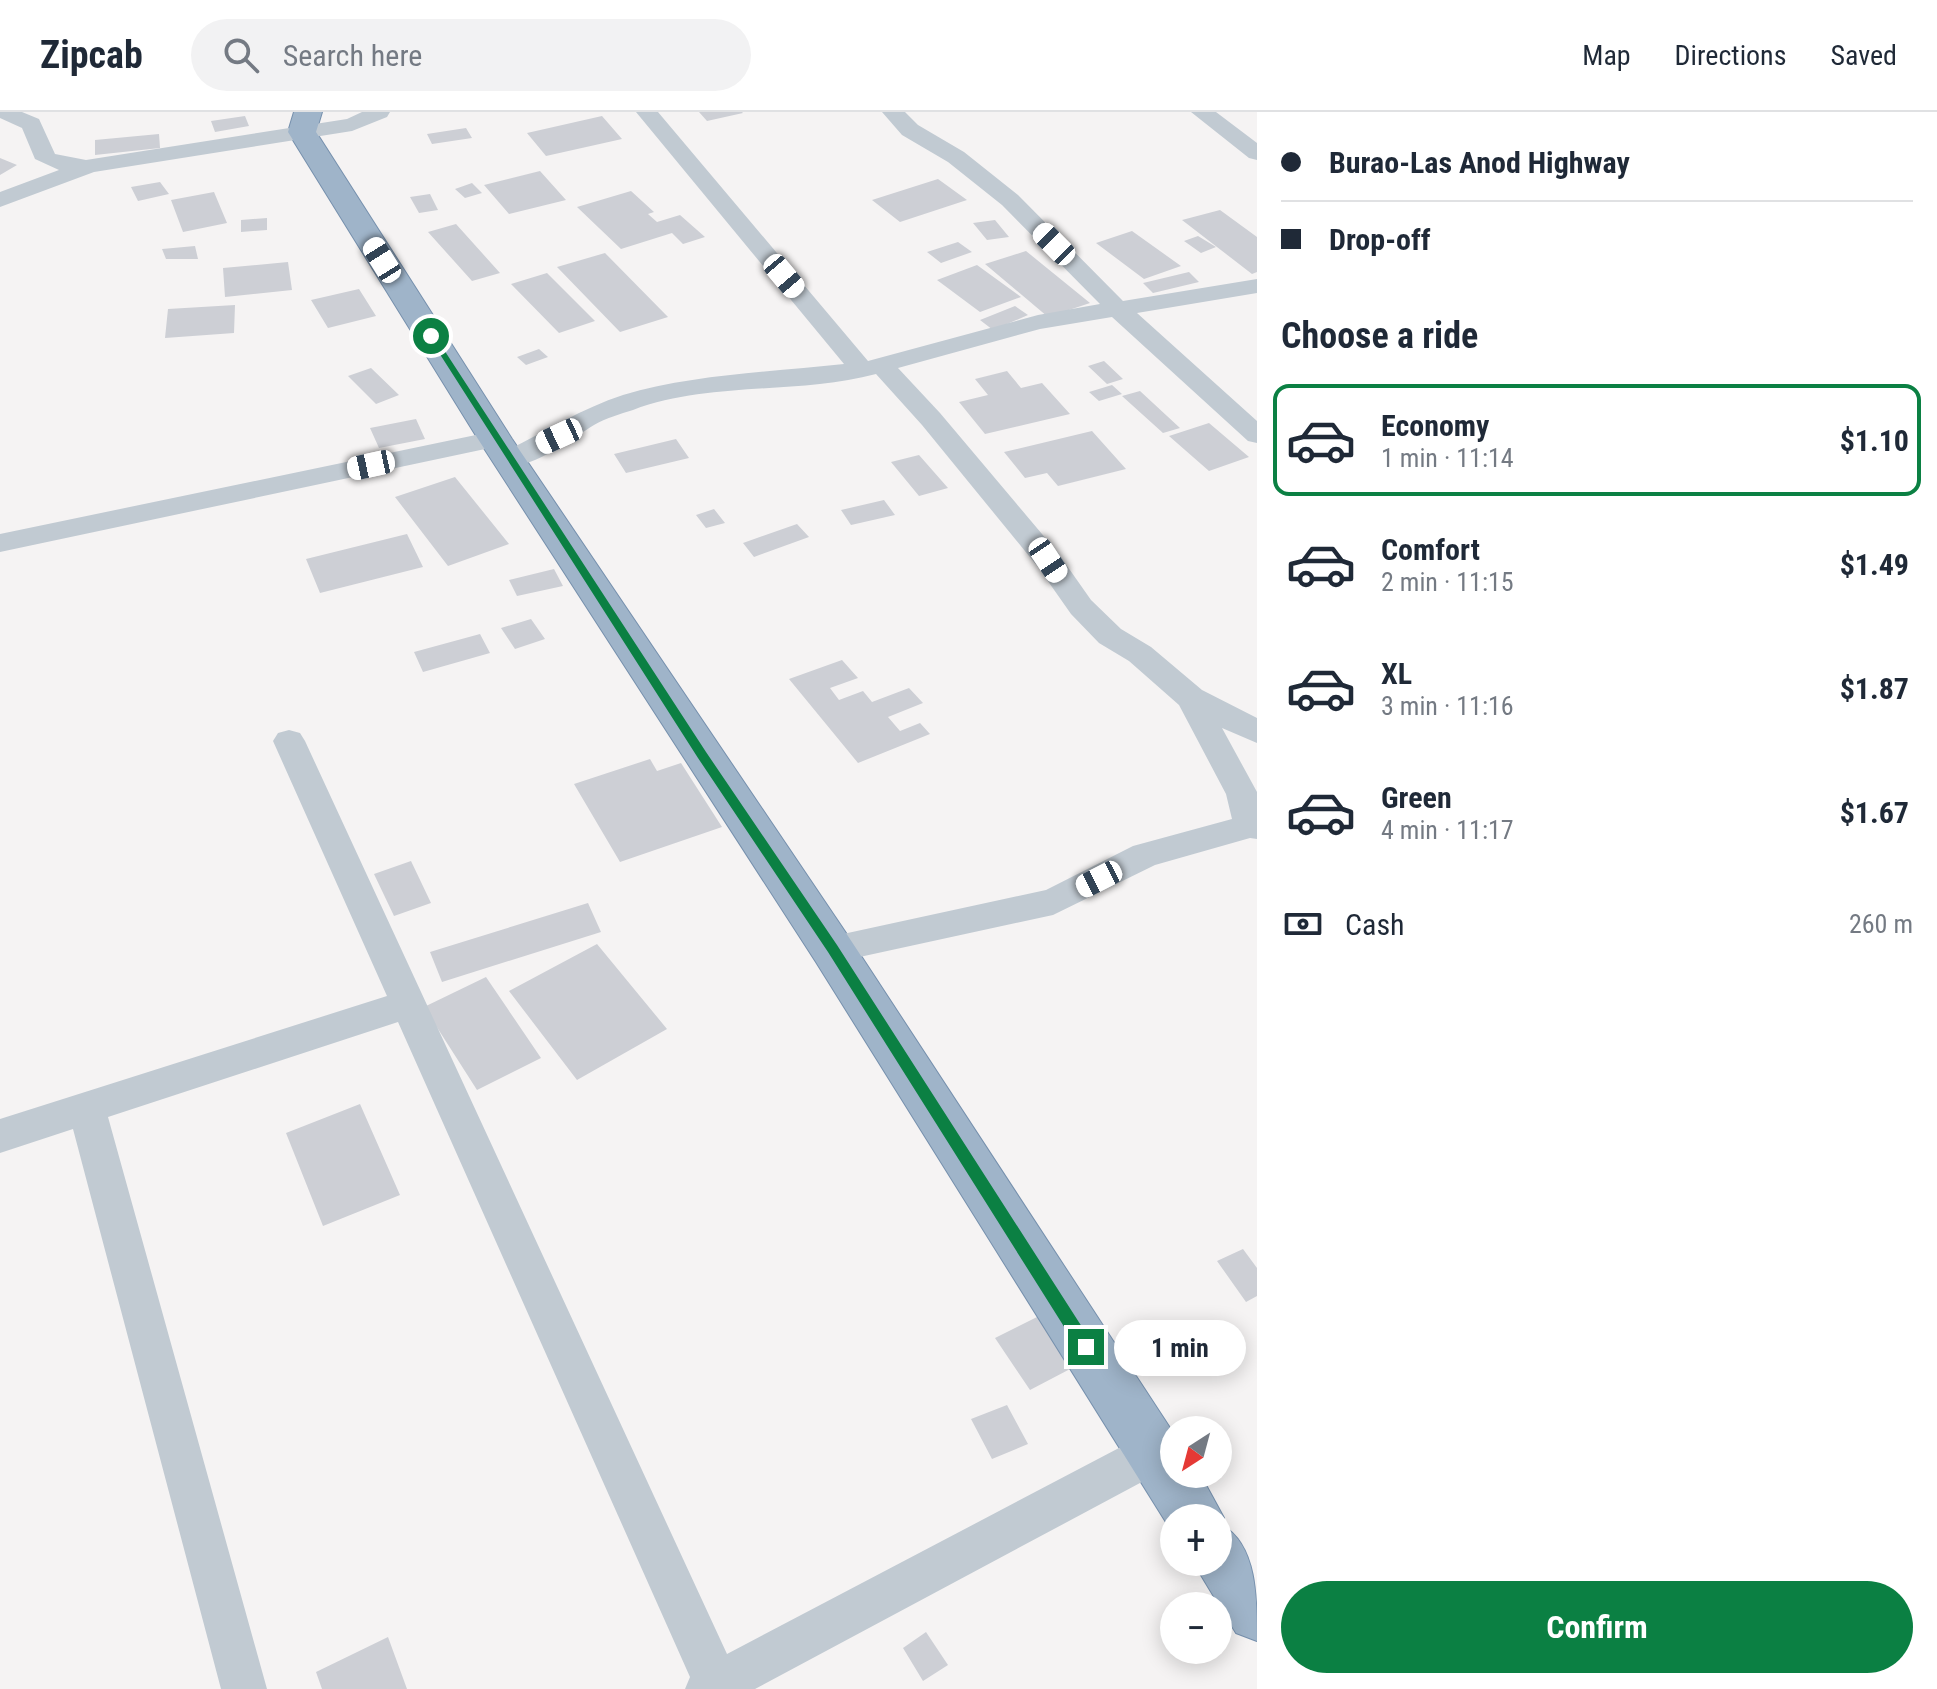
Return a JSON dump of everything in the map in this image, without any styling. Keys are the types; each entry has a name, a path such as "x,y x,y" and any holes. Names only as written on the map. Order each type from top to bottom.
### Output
{"highway":[{"path":"305,122 502,449 832,949 1187,1504"},
{"path":"1232,1574 1257,1612"}],"street":[{"path":"4,112 31,124 40,151 47,158 60,164 86,167"},
{"path":"0,200 86,167 305,122 352,125 379,112"},
{"path":"647,112 872,368 931,419 1048,560 1081,607 1110,636 1140,654 1191,698 1257,732"},
{"path":"893,112 917,136 956,157 1010,200 1120,311 1257,435"},
{"path":"1202,112 1257,153"},
{"path":"0,543 502,449 559,436 587,418 632,401 693,389 872,368 1038,322 1120,311 1257,286"},
{"path":"832,949 1053,902 1145,855 1254,826 1242,794 1191,698"},
{"path":"289,741 715,1687 1153,1453"},
{"path":"0,1136 408,1004"},
{"path":"86,1107 244,1689"}],"building":[{"path":"699,112 742,112 743,113 707,121"},
{"path":"245,116 249,126 215,132 211,121"},
{"path":"602,116 622,139 546,156 527,133"},
{"path":"466,128 472,138 432,144 427,134"},
{"path":"159,134 160,148 95,155 95,140"},
{"path":"0,158 17,165 0,175"},
{"path":"540,171 566,200 509,214 484,185"},
{"path":"938,179 967,200 900,222 872,200"},
{"path":"160,182 169,194 138,201 131,187"},
{"path":"472,183 482,193 465,198 455,189"},
{"path":"631,191 654,212 648,214 657,222 680,215 705,237 683,244 672,233 621,249 577,207"},
{"path":"214,192 227,223 183,232 171,200"},
{"path":"430,194 438,210 419,213 410,197"},
{"path":"1220,210 1257,237 1257,272 1252,274 1182,220"},
{"path":"267,218 267,230 241,232 241,220"},
{"path":"995,220 1009,237 987,240 973,223"},
{"path":"456,224 500,273 472,281 428,232"},
{"path":"1132,231 1181,266 1144,279 1096,243"},
{"path":"1198,236 1216,247 1201,253 1184,241"},
{"path":"958,242 972,252 941,263 927,252"},
{"path":"195,246 198,259 166,259 162,249"},
{"path":"1026,251 1090,303 1048,317 985,264"},
{"path":"605,253 668,317 620,332 557,267"},
{"path":"288,262 292,290 225,297 223,268"},
{"path":"977,265 1021,297 980,312 937,280"},
{"path":"1189,272 1199,282 1153,293 1143,283"},
{"path":"547,273 595,321 559,333 511,284"},
{"path":"359,289 376,316 328,328 311,300"},
{"path":"235,305 234,333 165,338 168,309"},
{"path":"1015,306 1028,315 993,330 980,320"},
{"path":"539,349 548,357 526,365 517,357"},
{"path":"1104,361 1123,379 1107,384 1088,366"},
{"path":"371,368 399,395 376,404 348,376"},
{"path":"1007,371 1021,388 1042,383 1070,414 985,434 959,402 988,395 975,379"},
{"path":"1112,385 1122,394 1099,401 1089,392"},
{"path":"1140,391 1180,428 1163,433 1122,396"},
{"path":"416,419 425,439 379,448 370,428"},
{"path":"1209,423 1249,457 1209,471 1169,436"},
{"path":"1092,431 1126,469 1058,486 1047,473 1025,478 1004,452"},
{"path":"676,439 689,458 626,473 614,454"},
{"path":"919,455 948,488 919,496 891,462"},
{"path":"455,477 509,544 448,566 395,497"},
{"path":"884,500 895,515 851,525 841,510"},
{"path":"714,509 725,523 706,528 696,515"},
{"path":"797,524 809,537 754,557 743,543"},
{"path":"407,534 423,567 320,593 306,559"},
{"path":"554,569 563,586 517,596 509,580"},
{"path":"531,619 545,639 515,649 501,628"},
{"path":"480,634 490,653 423,672 414,652"},
{"path":"842,660 858,678 830,688 839,700 863,691 872,702 909,688 923,703 888,717 900,731 920,723 930,734 858,763 789,679"},
{"path":"650,759 657,771 681,763 722,827 620,862 574,784"},
{"path":"411,861 431,903 394,916 374,874"},
{"path":"588,903 601,932 442,982 430,952"},
{"path":"597,944 667,1029 577,1080 509,991"},
{"path":"486,977 541,1058 477,1090 424,1007"},
{"path":"360,1104 400,1195 323,1226 286,1133"},
{"path":"1243,1249 1257,1268 1257,1296 1246,1302 1217,1261"},
{"path":"1037,1317 1072,1368 1030,1390 995,1338"},
{"path":"1007,1405 1028,1444 992,1459 971,1419"},
{"path":"926,1632 948,1665 923,1681 903,1648"},
{"path":"388,1637 407,1689 322,1689 316,1672"}],"route":[{"path":"431,336 495,439 832,949 1086,1347"}]}
